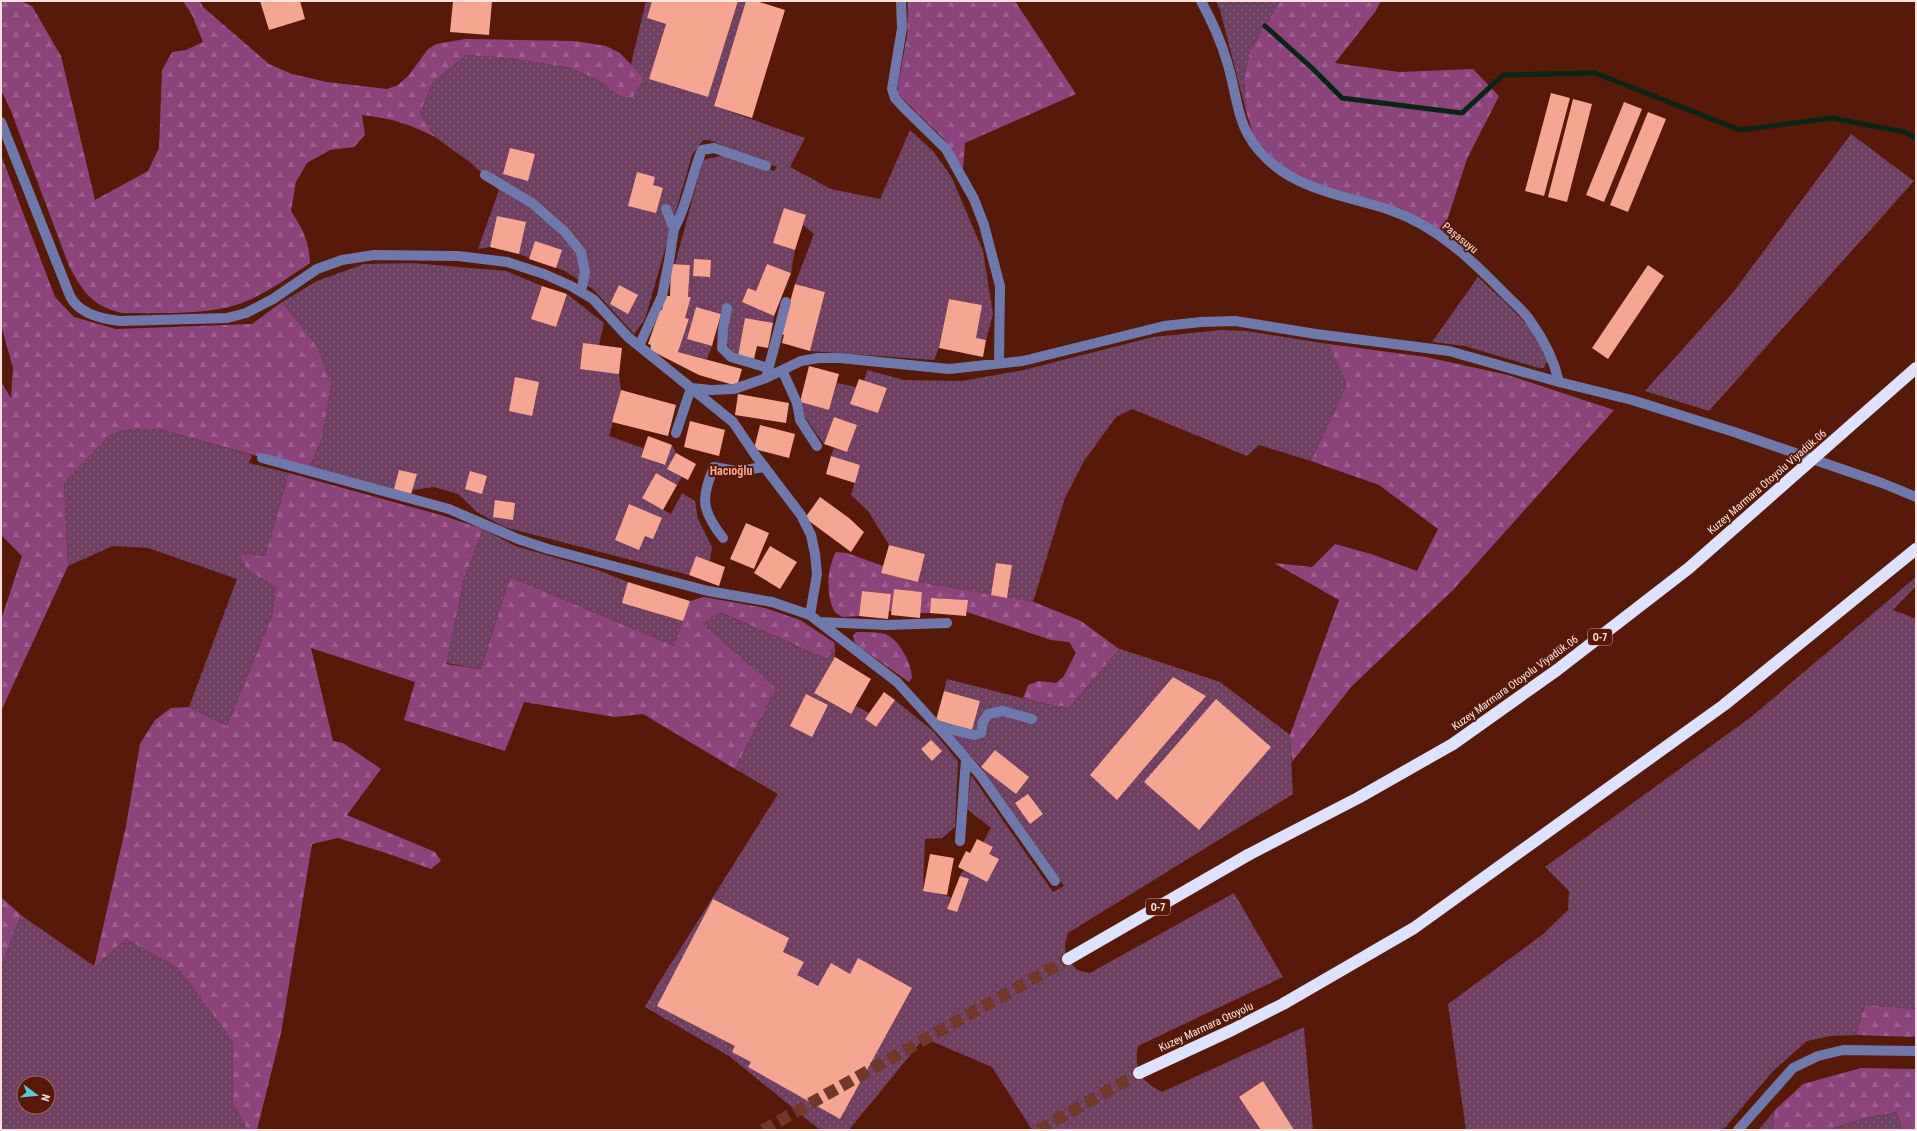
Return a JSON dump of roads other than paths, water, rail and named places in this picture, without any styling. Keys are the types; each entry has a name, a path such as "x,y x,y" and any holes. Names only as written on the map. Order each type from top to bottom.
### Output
{"highway":[{"name":"Kuzey Marmara Otoyolu Viyadük.06","path":"1068,959 1248,855 1358,798 1453,744 1557,670 1689,568 1916,368"},
{"name":"Kuzey Marmara Otoyolu","path":"1139,1073 1232,1030 1283,1004 1414,928 1724,705 1916,549"}],"street":[{"path":"901,1 902,28 892,89 895,98 904,108 946,149 974,200 984,225 1000,286 1001,315 999,364"},
{"name":"Paşasuyu","path":"1201,1 1219,37 1228,63 1243,128 1253,144 1266,159 1283,173 1299,182 1392,211 1414,220 1443,237 1490,278 1531,320 1546,346 1555,367 1559,382"},
{"path":"1,122 28,195 73,303 80,309 105,319 120,321 227,318 246,313 273,299 318,269 342,260 374,255 458,256 507,262 544,274 593,299 628,337 733,422 801,515 811,535 817,574 810,615"},
{"path":"639,346 662,296 674,229 682,214 696,164 702,150 714,148 766,166"},
{"path":"485,175 532,203 565,232 581,252 585,272 581,292"},
{"path":"666,209 674,229"},
{"path":"767,373 786,302"},
{"path":"727,308 723,328 722,348 731,357 767,373"},
{"path":"691,388 711,390 734,389 767,373 782,370 801,362 818,358 840,358 949,369 1023,361 1164,326 1201,322 1235,321 1316,334 1449,351 1559,382 1632,400 1734,432 1882,483 1916,497"},
{"path":"782,370 797,403 800,420 817,446"},
{"path":"676,433 691,388"},
{"path":"262,458 449,509 518,539 548,549 708,591 772,602 810,615 897,682 981,776 1055,881"},
{"path":"723,538 710,521 704,503 706,485 714,467 736,472 765,467"},
{"path":"820,622 887,625 947,623"},
{"path":"937,726 974,735 981,733 983,722 988,714 1003,711 1032,719"},
{"path":"960,841 966,759"},
{"path":"1738,1130 1793,1068 1818,1056 1843,1050 1916,1051"}],"waterway":[{"path":"1265,26 1312,68 1342,98 1462,113 1503,75 1595,73 1740,130 1832,118 1904,132 1916,138"}],"tunnel":[{"path":"763,1130 1068,959"},
{"path":"1039,1130 1139,1073"}],"district":[{"name":"Hacıoğlu","path":"731,471"}]}
